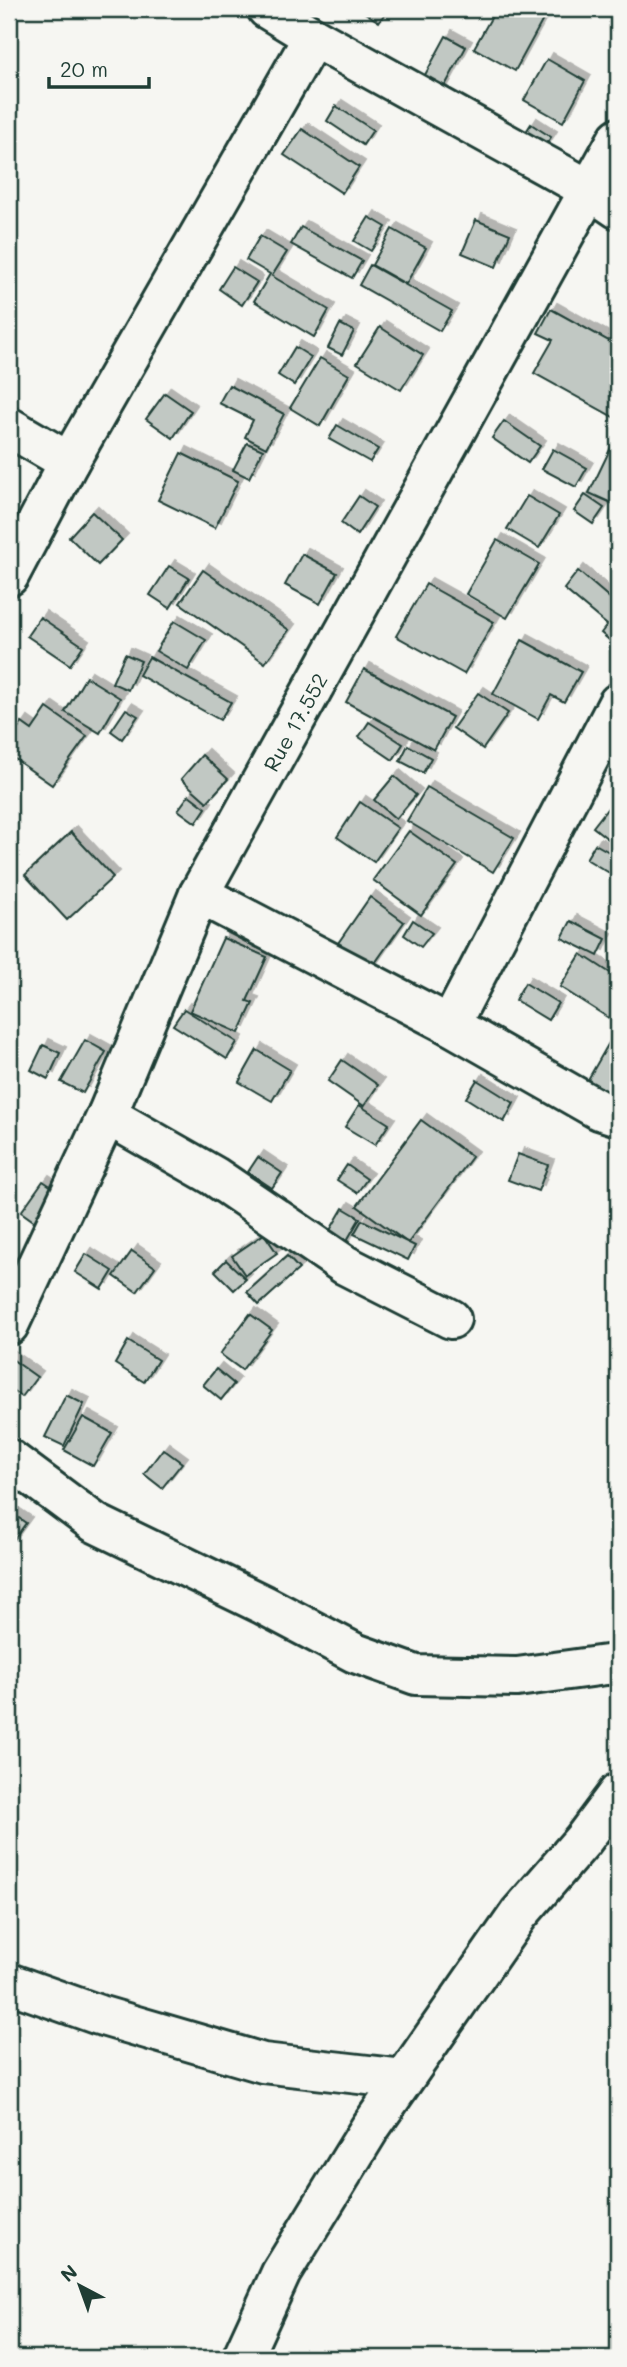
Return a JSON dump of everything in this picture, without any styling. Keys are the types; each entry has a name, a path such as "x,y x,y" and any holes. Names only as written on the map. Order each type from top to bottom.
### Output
{"street":[{"path":"267,9 604,200"},
{"path":"9,576 69,462 313,37"},
{"name":"Rue 17.552","path":"9,1325 107,1115 199,894 604,200 618,138"},
{"path":"9,427 69,462"},
{"path":"450,1025 618,703"},
{"path":"199,894 450,1025 599,1110 618,1116"},
{"path":"107,1115 214,1176 345,1265 451,1319"},
{"path":"9,1460 95,1523 264,1605 355,1653 416,1675 517,1677 618,1665"},
{"path":"242,2358 281,2273 345,2167 403,2079 519,1914 583,1840 618,1793"},
{"path":"9,1983 99,2015 263,2063 403,2079"}],"building":[{"path":"359,9 388,9 379,22"},
{"path":"496,9 531,9 545,16 515,71 474,48"},
{"path":"446,36 466,47 440,95 420,84"},
{"path":"547,59 585,81 563,122 524,100"},
{"path":"336,106 373,130 363,145 327,121"},
{"path":"531,124 551,137 542,151 522,138"},
{"path":"302,129 359,167 342,193 284,155"},
{"path":"369,217 386,227 371,251 354,241"},
{"path":"476,220 510,234 496,267 462,253"},
{"path":"301,227 362,261 352,278 291,244"},
{"path":"392,229 426,248 406,284 372,265"},
{"path":"260,236 287,252 272,276 329,310 314,337 254,301 270,274 246,260"},
{"path":"370,265 452,311 440,331 359,285"},
{"path":"233,267 257,282 242,305 219,289"},
{"path":"551,309 618,346 617,419 534,373 553,340 538,333"},
{"path":"340,324 354,331 342,355 328,348"},
{"path":"380,327 423,355 401,390 357,363"},
{"path":"295,347 311,357 294,385 278,375"},
{"path":"320,358 349,375 320,426 290,408"},
{"path":"229,385 284,414 266,448 245,437 253,420 219,403"},
{"path":"165,393 191,411 173,438 146,419"},
{"path":"504,421 540,446 528,463 492,438"},
{"path":"337,425 378,449 370,462 329,439"},
{"path":"614,441 618,443 618,506 589,493"},
{"path":"247,443 263,450 249,478 233,470"},
{"path":"553,449 587,468 576,487 542,469"},
{"path":"181,453 238,481 215,528 158,500"},
{"path":"585,495 604,508 593,524 574,511"},
{"path":"359,496 375,507 357,535 341,523"},
{"path":"527,496 559,515 539,548 507,529"},
{"path":"92,512 122,540 98,565 69,537"},
{"path":"497,540 539,564 507,618 466,594"},
{"path":"302,554 337,573 320,604 285,585"},
{"path":"169,566 189,578 170,608 150,595"},
{"path":"203,570 289,630 265,663 180,603"},
{"path":"578,571 618,605 618,642 615,645 601,633 607,625 564,589"},
{"path":"426,584 494,622 464,674 396,636"},
{"path":"40,617 83,646 70,665 27,636"},
{"path":"174,621 206,640 188,670 156,651"},
{"path":"522,640 581,672 564,702 551,695 538,719 493,694"},
{"path":"125,654 141,661 128,690 112,683"},
{"path":"149,657 231,702 220,720 139,675"},
{"path":"364,669 452,717 434,750 346,702"},
{"path":"86,677 120,698 100,733 65,712"},
{"path":"478,693 508,713 483,749 453,728"},
{"path":"47,708 87,736 52,785 9,755 9,742 22,723 32,730"},
{"path":"126,709 138,716 122,739 111,731"},
{"path":"369,722 403,744 393,760 359,737"},
{"path":"408,745 431,758 423,773 400,761"},
{"path":"202,755 228,779 207,802 181,779"},
{"path":"394,776 416,795 396,819 374,800"},
{"path":"427,787 514,838 493,872 407,821"},
{"path":"189,795 206,808 196,823 178,810"},
{"path":"618,795 618,847 593,827"},
{"path":"360,802 398,828 374,862 337,837"},
{"path":"409,831 457,865 421,915 373,880"},
{"path":"71,832 113,877 67,920 25,875"},
{"path":"595,844 618,857 618,878 586,859"},
{"path":"370,897 404,922 370,970 336,946"},
{"path":"413,920 432,933 421,947 404,935"},
{"path":"571,921 606,939 598,956 562,938"},
{"path":"223,938 267,957 247,1001 253,1003 239,1033 190,1011"},
{"path":"581,954 618,978 618,1003 609,1018 560,987"},
{"path":"525,983 558,1003 548,1020 515,1000"},
{"path":"184,1009 237,1042 227,1059 173,1025"},
{"path":"614,1034 618,1036 618,1099 586,1083"},
{"path":"85,1040 106,1052 83,1093 61,1082"},
{"path":"43,1045 60,1053 48,1079 31,1070"},
{"path":"257,1050 290,1070 272,1101 239,1082"},
{"path":"342,1060 378,1085 364,1106 328,1081"},
{"path":"477,1080 514,1103 504,1122 466,1098"},
{"path":"359,1105 389,1124 375,1145 345,1127"},
{"path":"421,1120 472,1157 408,1243 357,1206"},
{"path":"518,1154 548,1165 538,1191 508,1180"},
{"path":"258,1157 282,1173 272,1188 248,1172"},
{"path":"347,1165 367,1179 357,1193 337,1180"},
{"path":"43,1181 64,1195 42,1227 21,1212"},
{"path":"343,1208 360,1218 335,1261 318,1251"},
{"path":"362,1220 415,1246 408,1260 354,1234"},
{"path":"264,1234 277,1253 245,1275 232,1256"},
{"path":"132,1251 155,1267 137,1292 114,1276"},
{"path":"86,1254 113,1271 102,1289 75,1272"},
{"path":"287,1256 299,1269 259,1305 247,1292"},
{"path":"226,1260 246,1279 234,1290 215,1271"},
{"path":"250,1314 272,1330 242,1370 220,1354"},
{"path":"128,1341 158,1360 144,1382 115,1364"},
{"path":"9,1357 37,1377 22,1397 9,1388"},
{"path":"216,1369 234,1384 221,1400 203,1385"},
{"path":"66,1395 84,1404 64,1446 45,1437"},
{"path":"83,1417 112,1433 93,1466 64,1450"},
{"path":"163,1449 182,1463 162,1488 144,1474"},
{"path":"10,1512 26,1523 13,1541 9,1538"}]}
